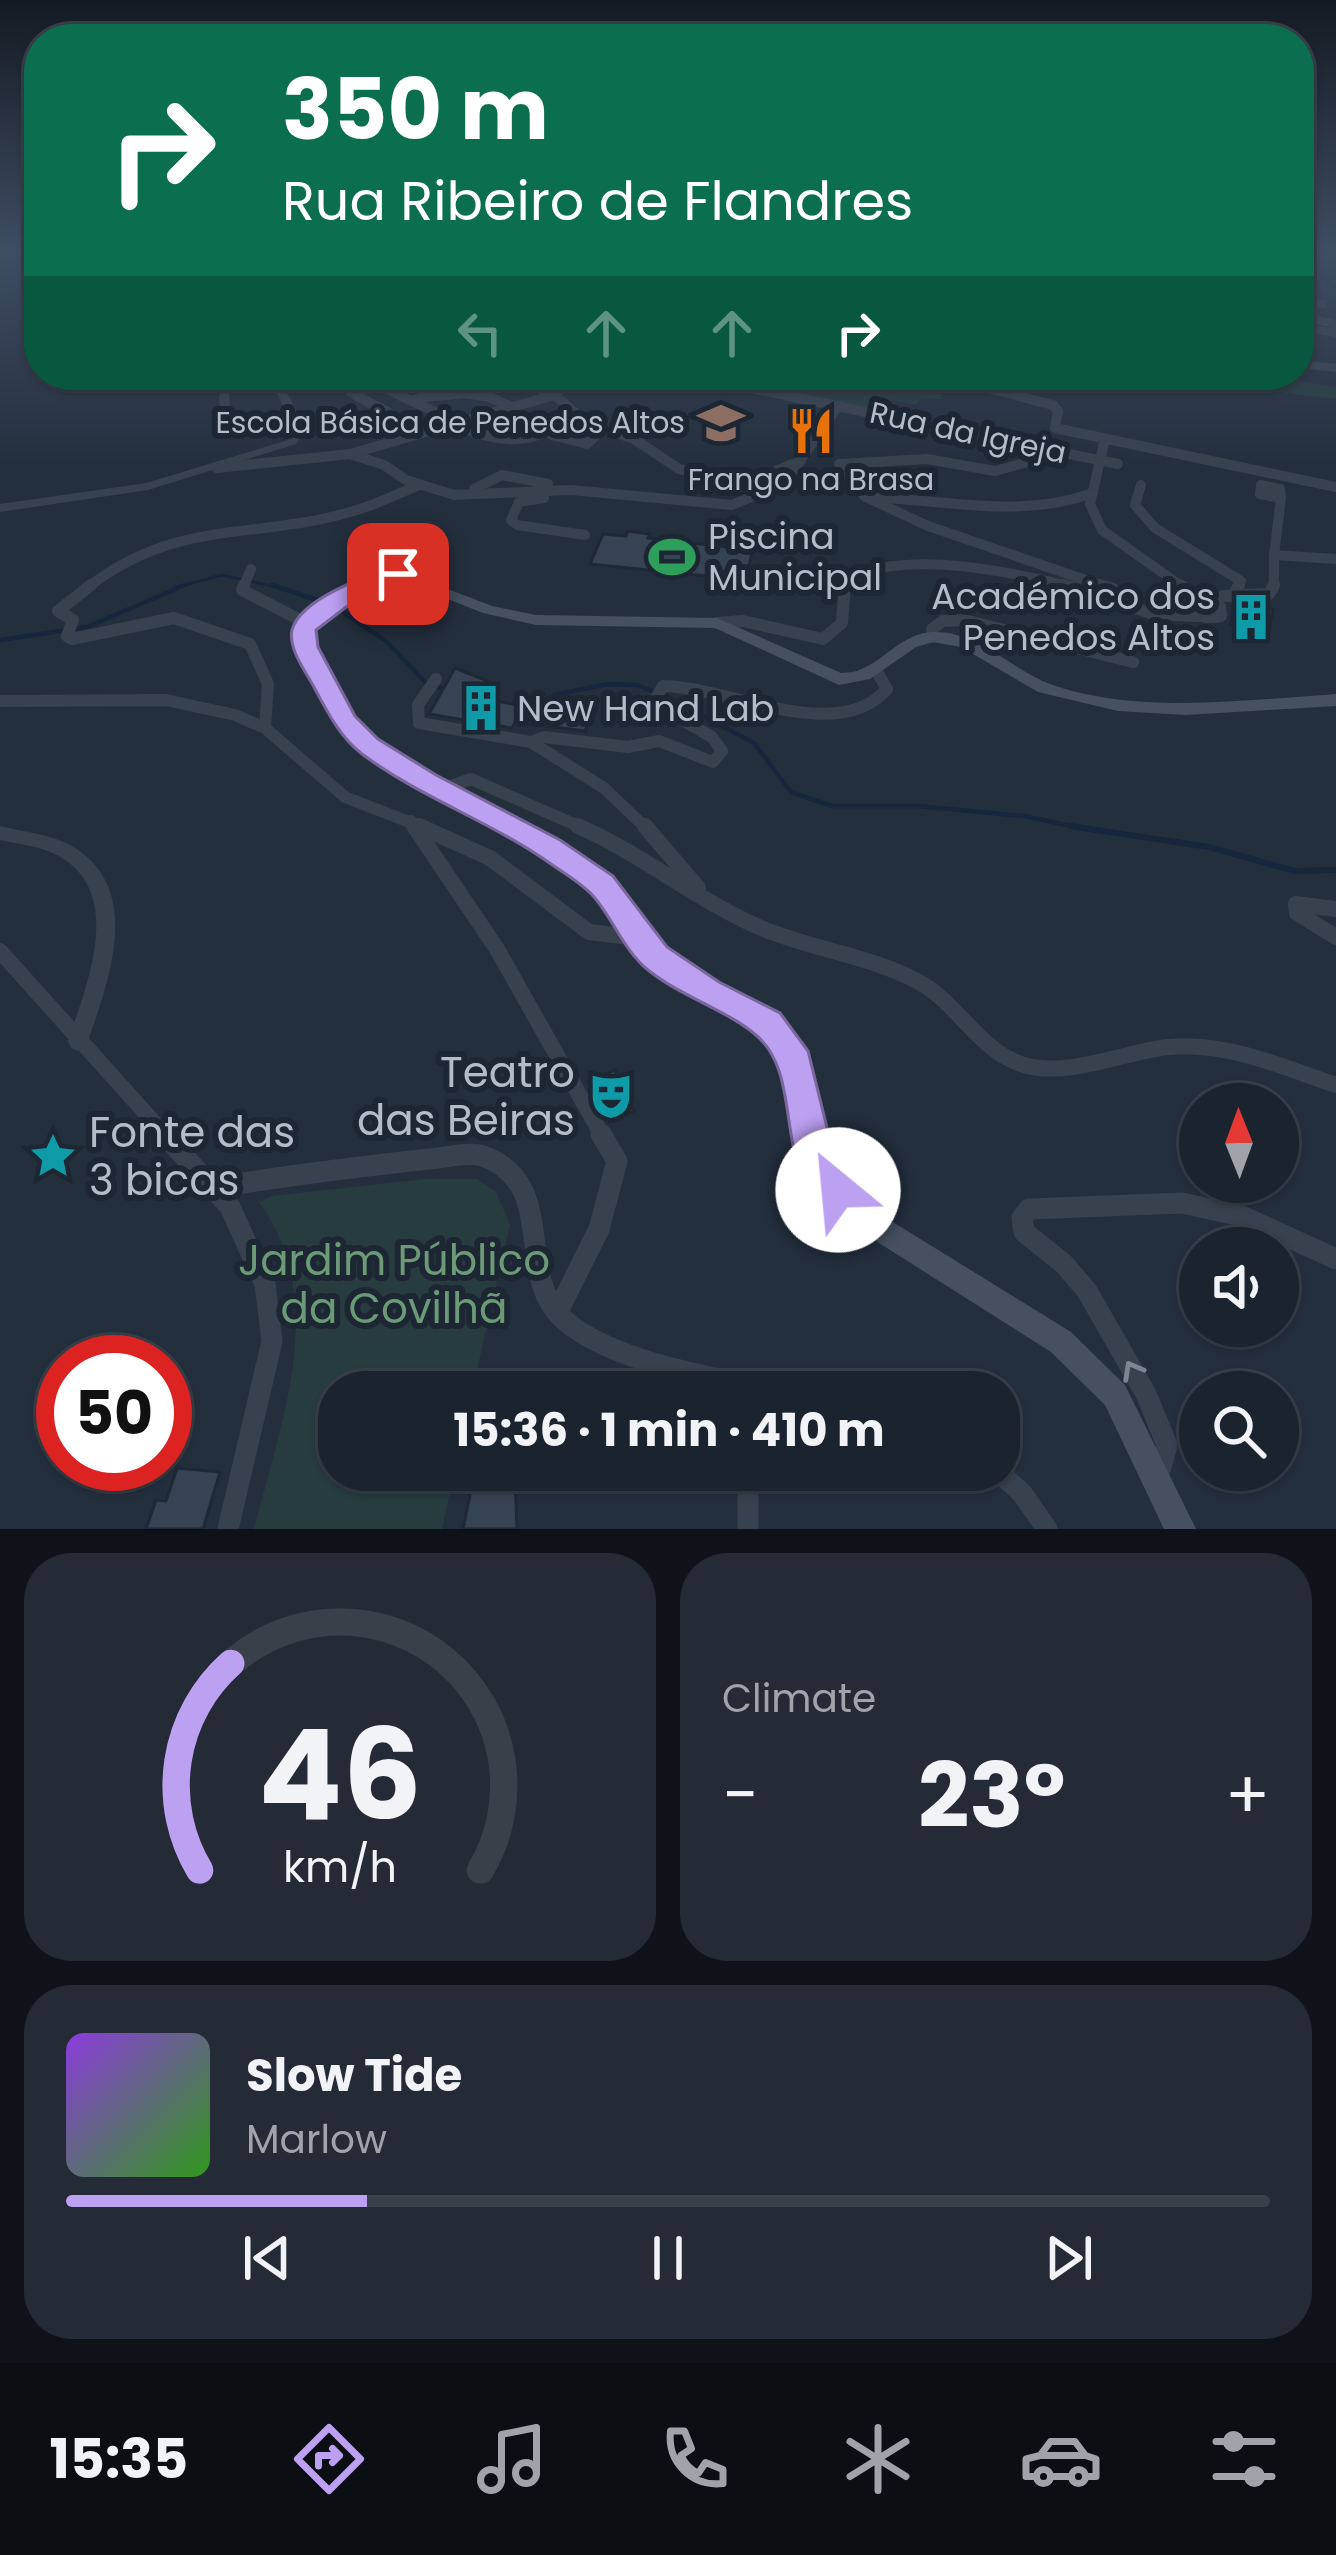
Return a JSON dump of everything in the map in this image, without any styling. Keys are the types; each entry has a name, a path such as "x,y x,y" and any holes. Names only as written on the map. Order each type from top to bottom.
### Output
{"main road":[{"path":"1180,1529 1115,1395 1061,1342 858,1215 817,1166 791,1051 768,1024 673,969 639,938 602,884 550,848 368,746 346,722 305,647 310,621 366,581 398,574 488,610 536,620 717,623 839,679 876,670 910,643 932,637 964,643 1045,688 1118,705 1186,710 1336,700"}],"street":[{"path":"221,390 229,414 226,420"},
{"path":"0,508 104,495 273,450 301,429 280,390"},
{"path":"362,390 350,393 425,432"},
{"path":"387,390 457,423 508,440 552,435 587,444 601,430"},
{"path":"534,390 554,395 601,430 634,439 679,469 719,478 762,476 801,461"},
{"path":"217,468 350,454 565,390"},
{"name":"Rua da Igreja","path":"756,390 1118,464"},
{"path":"786,396 790,390"},
{"path":"993,390 1041,401 1058,411 1055,428 1336,487"},
{"path":"412,401 425,395 500,397 512,407"},
{"name":"Rua da Igreja","path":"722,505 746,503 785,483 838,406"},
{"path":"552,435 575,413"},
{"name":"Rua da Igreja","path":"1105,439 1090,504 1102,530 1200,607"},
{"path":"1032,447 1024,463 995,471 928,459 839,464 865,497 907,517 1166,607 1200,607"},
{"path":"350,454 454,495 571,490 722,505"},
{"path":"703,502 719,478"},
{"path":"265,728 270,710 268,676 250,644 174,618 68,631 73,620 58,611 96,581 146,553 205,533 349,513 419,485"},
{"path":"1141,485 1135,506 1149,522 1241,581 1233,596"},
{"path":"865,497 902,496 1012,509 1069,504 1093,493"},
{"path":"902,496 898,504 907,517"},
{"path":"585,536 517,525 512,511 519,502 548,497 722,505"},
{"path":"717,623 740,621 806,639 824,639 842,623 845,578 866,567 991,571 1080,588 1167,617 1233,596 1269,594 1274,589 1281,498"},
{"path":"1274,555 1336,559"},
{"path":"251,569 242,590 310,621"},
{"path":"932,637 932,629 943,621 964,620 1133,662"},
{"path":"531,742 544,737 628,747 659,741 699,758 720,759 722,751 712,737 652,703 659,691 707,686 825,717 864,715 886,689 876,670"},
{"path":"431,686 418,705 419,723 531,742 596,779 644,820 705,897"},
{"path":"0,701 166,700 235,715 265,728 345,797 490,858 589,932 639,938"},
{"path":"443,789 471,779 482,783 622,845 759,927 916,980 942,998 994,1050 1020,1064 1044,1069 1170,1047 1204,1047 1237,1052 1336,1085"},
{"path":"411,821 497,949 617,1161 599,1229 557,1313"},
{"path":"0,833 63,849 94,871 107,908 104,946 78,1041"},
{"path":"1336,909 1296,904 1297,913 1336,937"},
{"path":"0,951 230,1207 266,1284 272,1341 228,1529"},
{"path":"212,1188 308,1172 480,1154 506,1165 529,1193 545,1295 557,1313 577,1331 690,1371"},
{"path":"1158,1478 1167,1445 1146,1394 1087,1291 1064,1264 1024,1232 1022,1219 1029,1209 1182,1203 1242,1216 1336,1259"},
{"path":"748,1491 748,1529"},
{"path":"1020,1491 1047,1529"}],"green space":[{"path":"1314,384 1336,387 1336,399 1262,390 1314,390"},
{"path":"798,390 935,390 943,399 921,398 917,405 885,399 875,411 794,396"},
{"name":"Jardim Público da Covilhã","path":"425,1179 477,1179 496,1192 510,1224 477,1371 318,1371 318,1491 450,1491 442,1529 254,1529 286,1405 296,1321 292,1280 280,1240 259,1202 272,1196"}],"building":[{"name":"Piscina Municipal","path":"628,531 650,534 648,538 753,550 745,580 590,564 603,534 626,536"},
{"name":"Académico dos Penedos Altos","path":"1233,606 1273,609 1268,635 1230,625"},
{"name":"New Hand Lab","path":"455,668 488,681 479,698 590,718 585,731 515,722 512,728 429,714"},
{"name":"Teatro das Beiras","path":"615,1070 634,1111 609,1122 588,1081"},
{"path":"192,1469 220,1472 203,1529 146,1529 156,1500 166,1501 169,1491 192,1491"},
{"path":"471,1491 516,1491 517,1529 463,1529"}],"waterway":[{"path":"185,585 222,575 281,588"},
{"path":"0,640 87,627 185,585"},
{"path":"174,588 185,585"},
{"path":"272,585 281,588"},
{"path":"281,588 326,603"},
{"path":"337,608 387,642 428,685 441,688"},
{"path":"554,695 607,684 637,685 666,696 754,743 791,792 832,806 918,806 1024,816 1073,826"},
{"path":"1073,826 1209,847 1295,871 1336,870"},
{"path":"1073,826 1085,829"}],"place":[{"name":"Escola Básica de Penedos Altos","path":"721,423"},
{"name":"Frango na Brasa","path":"811,431"},
{"name":"Piscina Municipal","path":"672,557"},
{"name":"Académico dos Penedos Altos","path":"1251,617"},
{"name":"New Hand Lab","path":"481,708"},
{"name":"Teatro das Beiras","path":"611,1096"},
{"name":"Fonte das 3 bicas","path":"53,1156"}],"route":[{"path":"398,574 366,581 304,629 305,647 346,722 368,746 550,848 602,884 655,957 768,1024 791,1051 817,1166 838,1190"}]}
